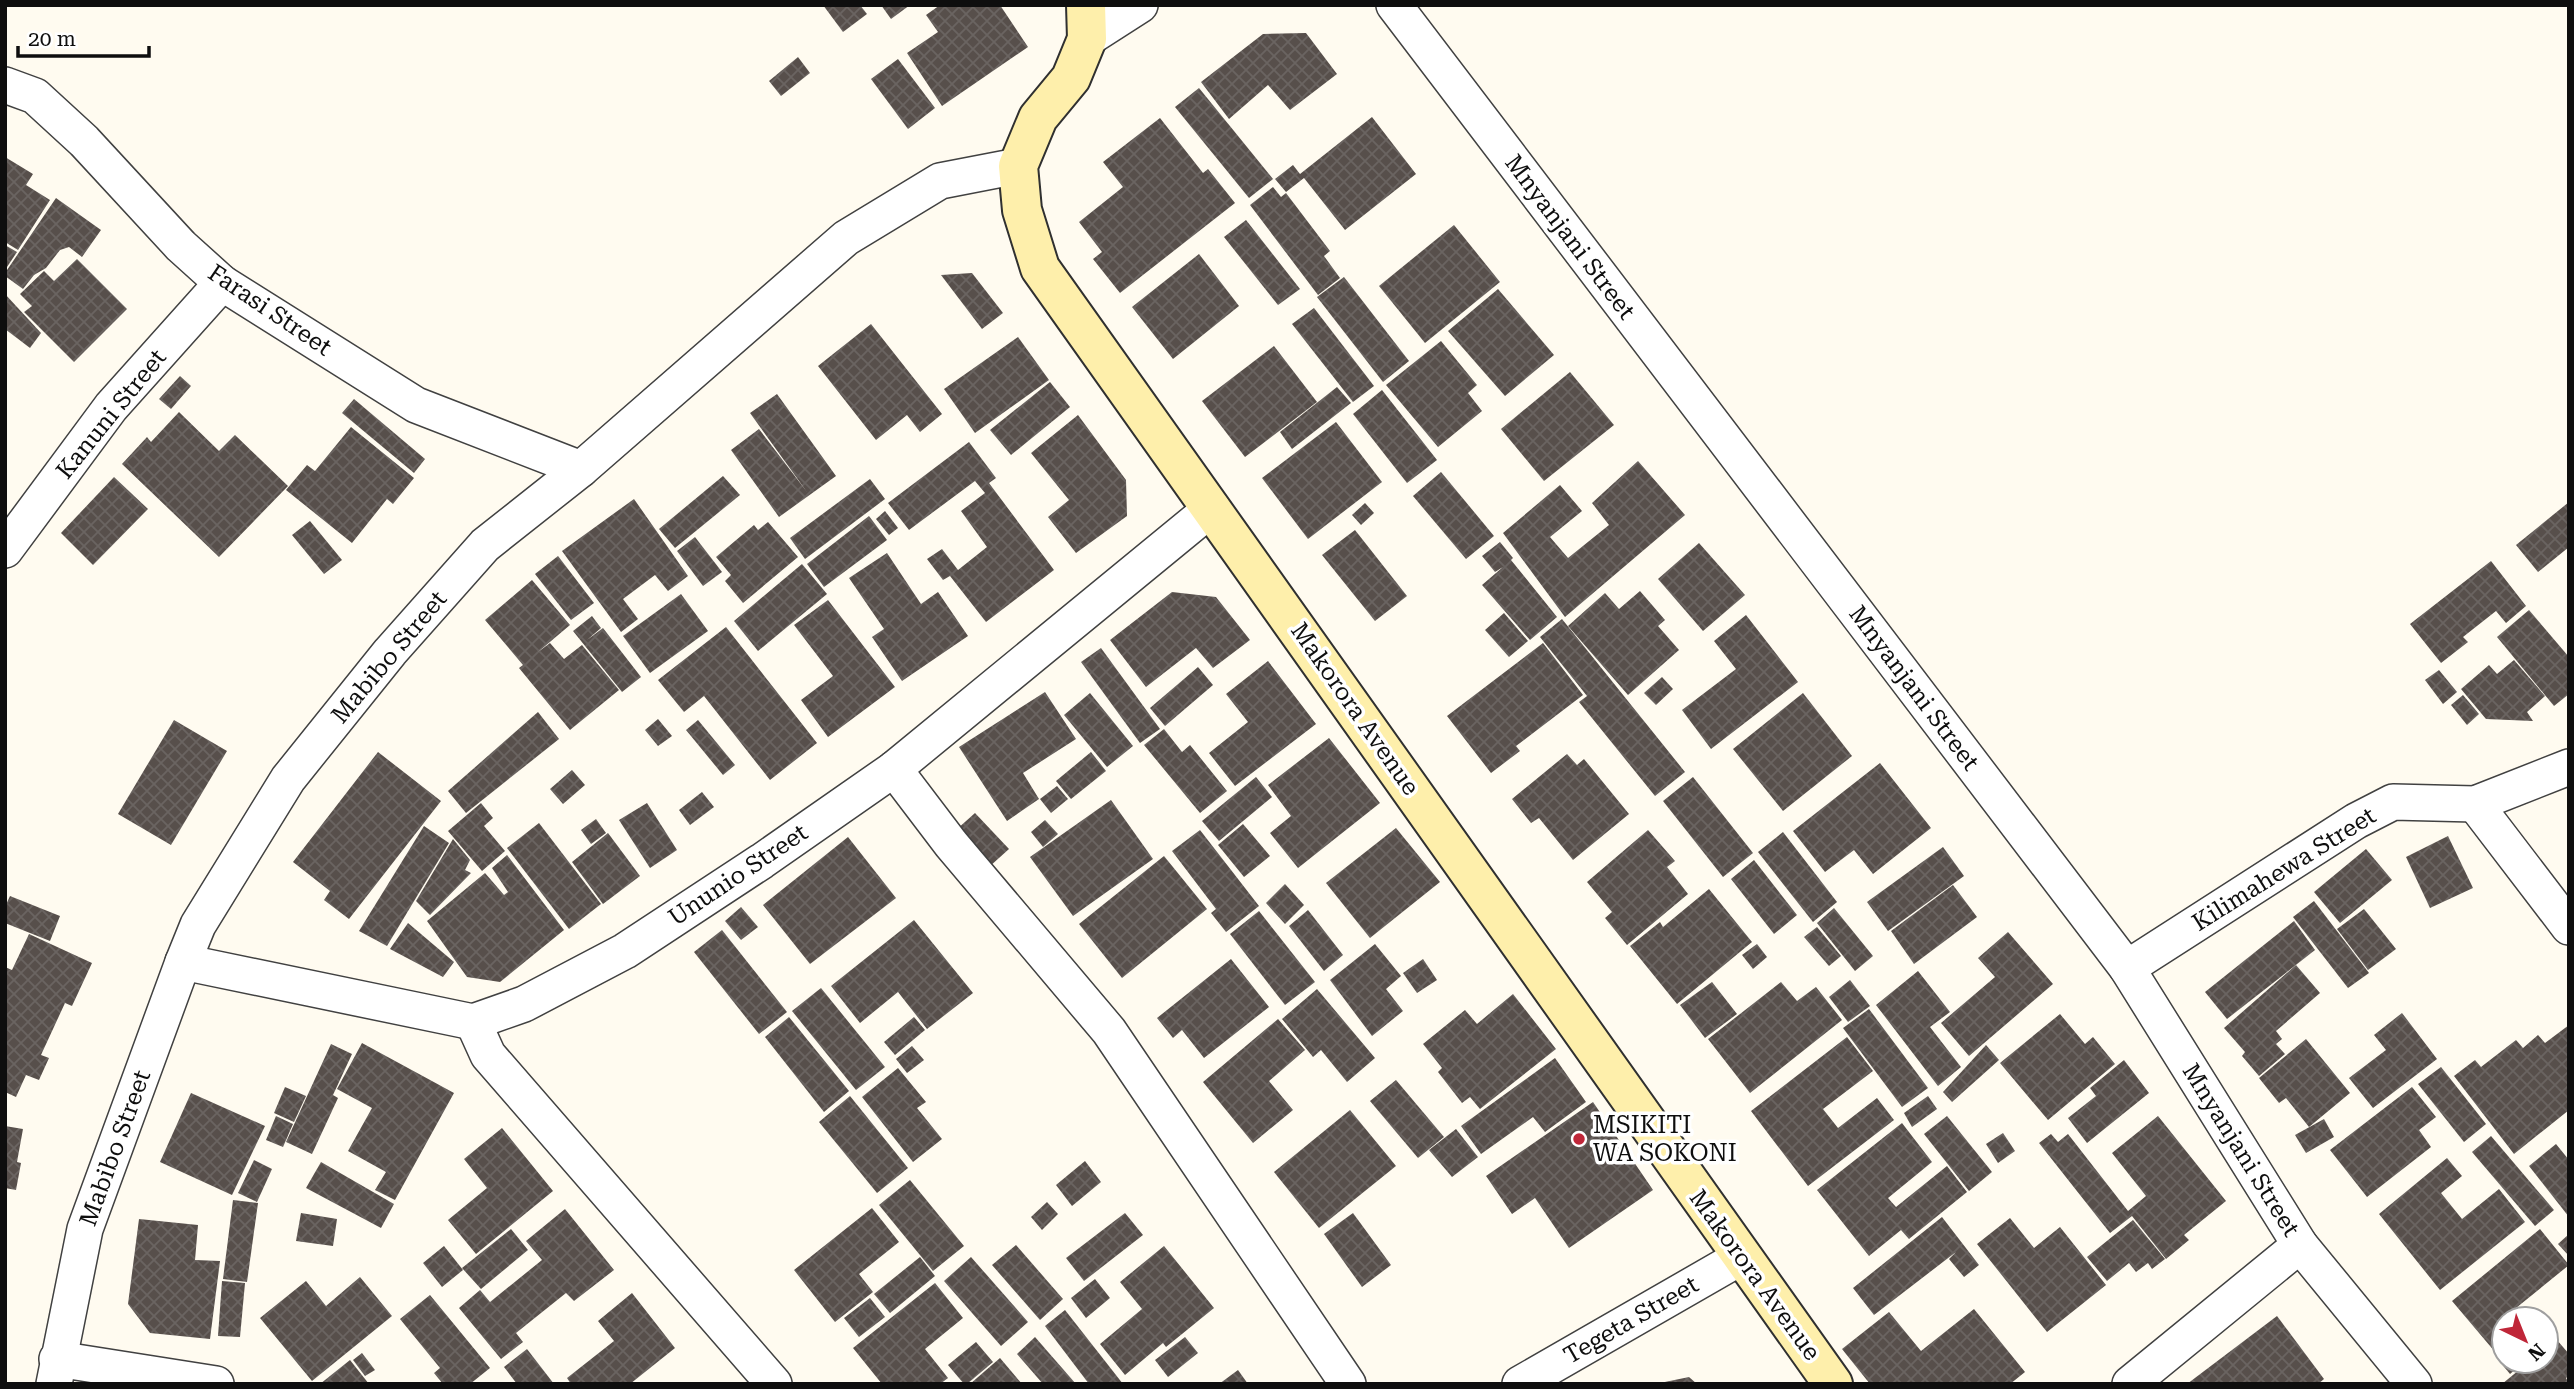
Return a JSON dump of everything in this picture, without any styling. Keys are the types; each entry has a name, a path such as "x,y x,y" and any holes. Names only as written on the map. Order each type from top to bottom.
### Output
{"street":[{"path":"1086,22 1140,5"},
{"name":"Mnyanjani Street","path":"1394,5 2127,968 2300,1245 2414,1384"},
{"name":"Makorora Avenue","path":"1086,22 1071,78 1038,118 1018,166 1022,210 1040,268 1833,1384"},
{"name":"Farasi Street","path":"5,85 35,96 84,141 181,246 222,283 416,404 581,469"},
{"name":"Mabibo Street","path":"56,1371 85,1229 183,962 198,925 288,779 390,652 485,545 581,469 846,238 940,181 1018,166"},
{"name":"Kanuni Street","path":"5,550 111,407 222,283"},
{"name":"Ununio Street","path":"473,1022 523,1004 625,951 762,861 894,769 1213,508"},
{"name":"Kilimahewa Street","path":"2127,968 2356,821 2393,802 2475,804 2569,767"},
{"path":"894,769 951,845 1109,1031 1348,1384"},
{"path":"2475,804 2569,927"},
{"path":"183,962 473,1022 488,1055 774,1384"},
{"path":"2130,1384 2300,1245"},
{"name":"Tegeta Street","path":"1520,1384 1741,1257"},
{"path":"56,1371 216,1384"}],"building":[{"path":"823,5 860,5 867,14 843,32"},
{"path":"881,5 910,5 891,19"},
{"path":"940,5 1000,5 1028,47 942,106 907,53 938,32 926,15"},
{"path":"1306,33 1337,74 1290,110 1268,85 1229,119 1201,82 1263,34"},
{"path":"798,57 810,73 781,96 769,81"},
{"path":"898,59 935,108 908,129 871,79"},
{"path":"1199,88 1273,179 1249,198 1175,107"},
{"path":"1372,117 1416,174 1345,230 1304,178 1286,192 1275,179 1293,165 1300,174"},
{"path":"1160,118 1203,173 1208,169 1235,203 1120,293 1093,259 1102,252 1079,222 1123,187 1103,162"},
{"path":"5,157 33,174 26,185 50,200 18,250 5,242"},
{"path":"1273,187 1281,197 1286,193 1330,251 1324,256 1340,278 1318,295 1250,205"},
{"path":"56,198 101,230 82,257 69,247 60,250 46,268 34,275 23,289 5,276 5,273"},
{"path":"1246,220 1300,289 1278,305 1224,237"},
{"path":"1454,225 1500,282 1425,343 1379,286"},
{"path":"5,245 17,252 5,270"},
{"path":"1199,254 1239,306 1173,359 1132,307"},
{"path":"77,259 127,309 74,362 24,312 32,306 20,294 44,271 54,281"},
{"path":"972,273 1003,313 982,329 941,275"},
{"path":"1344,277 1409,361 1383,382 1317,297"},
{"path":"1498,289 1554,355 1505,396 1448,331"},
{"path":"5,294 41,333 30,348 5,329"},
{"path":"1314,308 1374,386 1353,402 1292,324"},
{"path":"871,324 942,414 920,432 907,415 876,440 818,366"},
{"path":"1018,337 1049,380 975,433 944,389"},
{"path":"1441,341 1477,385 1468,393 1482,411 1438,447 1386,385"},
{"path":"1274,346 1317,402 1245,457 1202,401"},
{"path":"1570,372 1614,425 1544,481 1501,429"},
{"path":"180,376 191,386 171,409 159,399"},
{"path":"1050,382 1070,407 1011,455 990,430"},
{"path":"1337,387 1351,403 1292,449 1280,432"},
{"path":"1382,390 1437,460 1407,483 1353,414"},
{"path":"777,394 836,476 779,517 731,450 759,429 807,492 750,413"},
{"path":"354,399 425,459 414,473 342,413"},
{"path":"179,412 219,451 235,435 288,486 219,557 122,464 147,437 151,442"},
{"path":"1078,415 1126,480 1127,516 1076,553 1048,517 1069,500 1031,453"},
{"path":"1336,422 1382,482 1308,539 1262,478"},
{"path":"351,427 414,478 393,504 387,499 352,543 286,490 307,465 315,471"},
{"path":"969,442 996,478 989,483 1054,570 986,622 950,576 943,580 927,559 942,549 958,570 987,547 961,511 985,493 975,481 909,530 888,503"},
{"path":"1638,461 1685,515 1565,617 1503,533 1560,485 1582,511 1550,537 1568,558 1609,525 1592,503"},
{"path":"1441,472 1494,536 1466,559 1413,496"},
{"path":"723,476 740,495 675,548 659,529"},
{"path":"114,477 148,509 93,565 61,533"},
{"path":"870,479 885,499 805,559 790,538"},
{"path":"634,499 688,576 668,591 655,575 623,599 638,619 621,632 562,551"},
{"path":"2569,502 2569,547 2538,572 2516,545"},
{"path":"1365,503 1374,513 1361,525 1352,515"},
{"path":"885,511 898,528 889,535 876,519"},
{"path":"869,516 887,540 824,587 807,564"},
{"path":"310,521 342,560 324,574 292,535"},
{"path":"768,522 798,557 743,603 725,581 731,575 716,557 754,525 758,530"},
{"path":"1355,530 1407,596 1375,621 1322,555"},
{"path":"695,537 722,572 703,586 677,551"},
{"path":"1500,542 1513,558 1511,560 1557,617 1530,640 1482,585 1503,567 1495,572 1482,556"},
{"path":"1699,543 1745,595 1703,631 1658,579"},
{"path":"887,553 921,604 938,592 968,636 902,681 872,637 884,629 849,578"},
{"path":"558,556 594,603 571,620 535,574"},
{"path":"2491,561 2526,606 2506,623 2496,611 2463,637 2468,642 2441,663 2410,624"},
{"path":"802,564 827,594 758,651 734,621"},
{"path":"532,580 570,625 538,652 550,643 564,659 582,645 619,690 570,730 519,668 523,665 485,620"},
{"path":"1640,591 1665,620 1658,626 1679,650 1628,695 1568,626 1605,593 1619,609"},
{"path":"1172,592 1216,597 1250,640 1213,668 1196,648 1146,687 1110,640"},
{"path":"681,594 708,631 650,673 623,636"},
{"path":"828,600 895,687 828,737 801,700 833,676 794,625"},
{"path":"2529,610 2569,657 2569,694 2554,706 2497,637"},
{"path":"1504,613 1528,641 1509,657 1485,630"},
{"path":"1746,615 1798,682 1711,749 1682,710 1736,669 1714,641"},
{"path":"592,616 601,628 587,640 603,628 641,677 622,692 573,631"},
{"path":"1562,619 1685,772 1655,796 1579,702 1587,696 1540,637"},
{"path":"726,627 817,743 770,780 704,696 684,712 658,680"},
{"path":"1543,643 1583,695 1516,746 1520,751 1491,773 1447,716"},
{"path":"1101,648 1160,729 1140,743 1081,662"},
{"path":"2514,660 2545,696 2527,712 2533,721 2486,719 2461,689 2489,665 2497,674"},
{"path":"1268,661 1316,724 1235,786 1209,753 1248,722 1226,694"},
{"path":"1198,667 1213,685 1165,726 1150,708"},
{"path":"2439,670 2457,692 2443,704 2425,680"},
{"path":"1662,677 1673,689 1656,705 1644,693"},
{"path":"1045,692 1076,739 1023,773 1039,799 1007,821 959,747"},
{"path":"1090,693 1133,746 1107,767 1064,715"},
{"path":"1803,693 1852,756 1783,811 1733,749"},
{"path":"2463,695 2479,714 2467,725 2451,705"},
{"path":"538,712 559,739 466,813 448,791"},
{"path":"658,719 672,736 658,746 645,730"},
{"path":"174,720 227,751 171,845 118,814"},
{"path":"698,720 735,765 723,775 686,730"},
{"path":"1164,729 1182,752 1190,745 1227,791 1200,813 1144,745"},
{"path":"1329,738 1380,803 1298,868 1270,833 1291,816 1268,785"},
{"path":"378,752 441,801 349,919 324,900 330,891 293,862"},
{"path":"1091,752 1106,771 1071,799 1056,781"},
{"path":"1567,754 1577,765 1584,759 1629,814 1573,860 1539,818 1531,823 1512,799"},
{"path":"1880,763 1931,828 1873,874 1854,850 1825,872 1793,831"},
{"path":"572,770 585,785 563,804 550,789"},
{"path":"1256,777 1272,797 1219,841 1202,821"},
{"path":"1693,777 1753,853 1723,877 1663,801"},
{"path":"1057,786 1068,799 1051,813 1040,799"},
{"path":"702,792 714,807 690,825 679,810"},
{"path":"1111,800 1153,859 1073,916 1030,857"},
{"path":"481,803 493,818 484,826 505,851 482,871 448,831"},
{"path":"647,803 677,850 650,868 619,820"},
{"path":"975,813 1009,849 989,867 956,830"},
{"path":"596,819 606,833 591,844 581,830"},
{"path":"1045,820 1058,834 1043,847 1031,832"},
{"path":"539,823 601,904 569,929 507,848"},
{"path":"1243,824 1270,856 1244,877 1218,845"},
{"path":"424,826 449,843 387,946 359,931"},
{"path":"1396,828 1440,882 1370,938 1326,883"},
{"path":"1200,830 1259,906 1226,932 1211,913 1216,909 1172,851"},
{"path":"1648,830 1675,861 1667,867 1688,894 1627,945 1605,918 1612,912 1587,882"},
{"path":"1783,832 1837,902 1813,922 1758,852"},
{"path":"608,833 640,876 603,904 572,862"},
{"path":"2448,836 2473,888 2430,908 2406,857"},
{"path":"848,837 896,898 810,964 763,905"},
{"path":"453,839 470,860 465,870 471,873 430,915 416,901"},
{"path":"1943,847 1964,876 1888,931 1867,902"},
{"path":"2366,849 2392,880 2340,923 2314,892"},
{"path":"507,855 564,930 500,982 467,977 427,921 485,873 504,895 508,892 492,868"},
{"path":"1164,856 1207,909 1122,978 1079,924"},
{"path":"1754,860 1797,915 1774,934 1731,879"},
{"path":"1285,884 1304,905 1285,924 1266,903"},
{"path":"1953,885 1977,917 1914,964 1891,931"},
{"path":"1709,889 1752,942 1677,1004 1630,946 1660,922 1663,927"},
{"path":"10,896 60,916 50,941 5,923 5,907"},
{"path":"2314,901 2369,973 2348,988 2293,917"},
{"path":"741,907 758,927 741,940 725,921"},
{"path":"1834,908 1873,956 1855,971 1817,923"},
{"path":"2364,909 2396,949 2368,970 2337,929"},
{"path":"1308,910 1343,955 1324,971 1289,926"},
{"path":"1259,911 1315,982 1285,1005 1230,934"},
{"path":"914,920 973,993 927,1029 898,992 860,1023 831,986"},
{"path":"2294,921 2315,950 2227,1019 2205,992"},
{"path":"408,923 454,962 443,977 390,949"},
{"path":"1817,927 1841,956 1829,966 1804,937"},
{"path":"722,930 787,1012 759,1034 694,952"},
{"path":"2008,932 2053,984 1969,1056 1941,1023 1995,977 1978,958"},
{"path":"29,934 92,963 72,1006 65,1003 41,1055 49,1058 39,1080 26,1075 16,1097 5,1092 5,967 12,970"},
{"path":"1375,944 1401,976 1386,989 1403,1011 1372,1036 1330,980"},
{"path":"1757,944 1767,957 1753,969 1742,955"},
{"path":"1231,959 1269,1007 1204,1058 1182,1030 1173,1038 1157,1018"},
{"path":"1423,959 1437,980 1417,993 1403,973"},
{"path":"2296,965 2320,993 2276,1031 2282,1039 2276,1044 2285,1054 2259,1076 2242,1056 2245,1052 2224,1028"},
{"path":"1918,971 1950,1012 1930,1027 1961,1067 1938,1086 1876,1005"},
{"path":"1850,980 1870,1006 1848,1022 1829,997"},
{"path":"1712,982 1737,1014 1705,1038 1680,1005"},
{"path":"1781,982 1797,1001 1816,987 1842,1020 1750,1093 1708,1039"},
{"path":"821,988 885,1067 856,1090 792,1011"},
{"path":"1317,989 1375,1058 1347,1082 1321,1050 1313,1057 1282,1019"},
{"path":"1513,994 1556,1049 1480,1109 1470,1097 1462,1103 1438,1072 1442,1068 1423,1044 1465,1010 1477,1024"},
{"path":"1869,1009 1928,1088 1902,1107 1843,1028"},
{"path":"2402,1013 2437,1059 2373,1108 2349,1078 2386,1050 2374,1035"},
{"path":"2060,1014 2085,1044 2093,1037 2115,1064 2048,1120 2000,1063"},
{"path":"789,1017 849,1091 824,1112 765,1037"},
{"path":"914,1017 925,1030 895,1055 884,1042"},
{"path":"1278,1019 1305,1050 1269,1081 1293,1110 1253,1143 1203,1082"},
{"path":"2569,1025 2569,1110 2514,1154 2454,1076 2475,1060 2481,1067 2516,1040 2523,1048 2538,1035 2545,1043"},
{"path":"1847,1037 1873,1071 1823,1109 1838,1128 1877,1098 1894,1120 1808,1186 1751,1111"},
{"path":"2306,1039 2350,1093 2309,1127 2286,1098 2279,1103 2259,1078"},
{"path":"362,1043 454,1093 395,1200 375,1190 386,1172 348,1151 372,1108 337,1089"},
{"path":"331,1044 352,1054 333,1095 338,1098 312,1154 286,1142"},
{"path":"1986,1045 1999,1060 1952,1102 1943,1092"},
{"path":"912,1046 924,1060 907,1073 896,1059"},
{"path":"1555,1058 1586,1102 1545,1132 1533,1117 1481,1154 1461,1126"},
{"path":"2124,1060 2149,1093 2087,1143 2068,1118 2096,1096 2090,1088"},
{"path":"2441,1067 2486,1124 2464,1142 2418,1084"},
{"path":"898,1068 926,1102 917,1108 942,1139 913,1162 862,1097"},
{"path":"1396,1080 1444,1137 1418,1158 1370,1101"},
{"path":"285,1087 306,1096 294,1122 274,1113"},
{"path":"2412,1087 2436,1117 2419,1130 2431,1147 2367,1197 2330,1150"},
{"path":"191,1093 265,1126 232,1195 160,1162"},
{"path":"850,1096 908,1168 877,1193 819,1122"},
{"path":"1928,1096 1937,1109 1912,1127 1904,1113"},
{"name":"MSIKITI WA SOKONI","path":"1593,1102 1653,1190 1569,1248 1535,1198 1512,1214 1486,1176"},
{"path":"1350,1110 1396,1166 1319,1228 1274,1172"},
{"path":"276,1116 293,1124 283,1147 266,1140"},
{"path":"1947,1116 1992,1172 1969,1191 1924,1134"},
{"path":"2158,1116 2226,1201 2184,1235 2189,1240 2166,1259 2132,1216 2110,1233 2039,1143 2051,1134 2058,1142 2068,1134 2128,1211 2146,1196 2112,1153"},
{"path":"2324,1119 2334,1137 2306,1153 2295,1135"},
{"path":"1902,1123 1932,1162 1888,1198 1896,1207 1947,1166 1967,1192 1909,1239 1901,1230 1869,1256 1817,1190"},
{"path":"5,1126 23,1129 17,1162 21,1163 16,1190 5,1188"},
{"path":"502,1128 553,1191 476,1254 448,1220 487,1188 464,1159"},
{"path":"1456,1129 1478,1157 1452,1177 1429,1150"},
{"path":"2003,1133 2015,1151 1998,1163 1986,1144"},
{"path":"2491,1136 2554,1210 2535,1226 2472,1152"},
{"path":"2556,1144 2569,1160 2569,1217 2529,1166"},
{"path":"2447,1158 2462,1176 2441,1193 2462,1219 2499,1189 2525,1222 2440,1290 2379,1214"},
{"path":"254,1160 272,1169 257,1202 238,1193"},
{"path":"1085,1161 1101,1182 1072,1206 1056,1185"},
{"path":"321,1162 394,1204 381,1228 306,1188"},
{"path":"910,1180 964,1246 933,1271 879,1205"},
{"path":"233,1200 258,1203 247,1282 223,1279"},
{"path":"1047,1202 1058,1214 1042,1230 1031,1217"},
{"path":"872,1208 899,1242 859,1274 873,1292 835,1322 794,1270"},
{"path":"565,1209 614,1270 574,1301 566,1293 516,1333 523,1342 501,1359 459,1308 480,1290 490,1302 542,1260 526,1241"},
{"path":"301,1213 337,1219 333,1246 296,1241"},
{"path":"1125,1213 1143,1235 1084,1281 1066,1258"},
{"path":"1353,1213 1391,1265 1362,1287 1324,1234"},
{"path":"1942,1217 1979,1265 1964,1277 1949,1259 1956,1252 1874,1315 1853,1288"},
{"path":"2010,1218 2034,1248 2060,1227 2106,1285 2047,1332 1977,1244"},
{"path":"139,1219 198,1225 195,1260 220,1261 210,1339 150,1333 128,1304"},
{"path":"2133,1220 2165,1259 2152,1269 2148,1263 2136,1272 2129,1263 2107,1281 2087,1257"},
{"path":"511,1229 528,1250 481,1289 462,1268"},
{"path":"2540,1229 2569,1265 2520,1305 2490,1305 2490,1346 2452,1301"},
{"path":"2569,1234 2569,1256 2558,1244"},
{"path":"1016,1245 1063,1299 1040,1320 992,1265"},
{"path":"444,1246 463,1270 442,1287 423,1263"},
{"path":"1164,1246 1214,1308 1166,1347 1163,1343 1125,1375 1100,1344 1142,1309 1120,1282"},
{"path":"920,1257 935,1276 890,1313 874,1294"},
{"path":"971,1257 1028,1322 1001,1346 944,1281"},
{"path":"360,1277 392,1316 312,1381 260,1318 306,1281 326,1306"},
{"path":"1095,1279 1110,1298 1086,1318 1071,1298"},
{"path":"222,1281 245,1283 240,1337 218,1336"},
{"path":"935,1283 963,1318 925,1349 948,1378 940,1384 882,1384 853,1348"},
{"path":"632,1293 675,1348 630,1384 571,1384 567,1378 614,1341 598,1321"},
{"path":"430,1295 490,1368 470,1384 443,1384 434,1373 440,1368 400,1319"},
{"path":"870,1298 885,1317 859,1337 844,1318"},
{"path":"1974,1309 2025,1372 2010,1384 1870,1384 1842,1349 1889,1312 1921,1351"},
{"path":"1065,1310 1123,1384 1089,1384 1045,1326"},
{"path":"2277,1316 2324,1379 2318,1384 2187,1384"},
{"path":"1035,1337 1076,1384 1043,1384 1017,1354"},
{"path":"1185,1337 1198,1353 1168,1377 1155,1360"},
{"path":"976,1342 993,1362 964,1384 948,1365"},
{"path":"2560,1344 2569,1354 2569,1376 2566,1378 2569,1384 2502,1384 2513,1375 2560,1375"},
{"path":"527,1349 554,1384 517,1384 504,1367"},
{"path":"362,1353 375,1370 365,1376 353,1360"},
{"path":"1000,1358 1022,1384 970,1384"},
{"path":"350,1360 369,1384 320,1384"},
{"path":"1238,1370 1248,1384 1219,1384"},
{"path":"1689,1377 1697,1384 1660,1384 1660,1383"}],"place":[{"name":"MSIKITI WA SOKONI","path":"1579,1139"}]}
